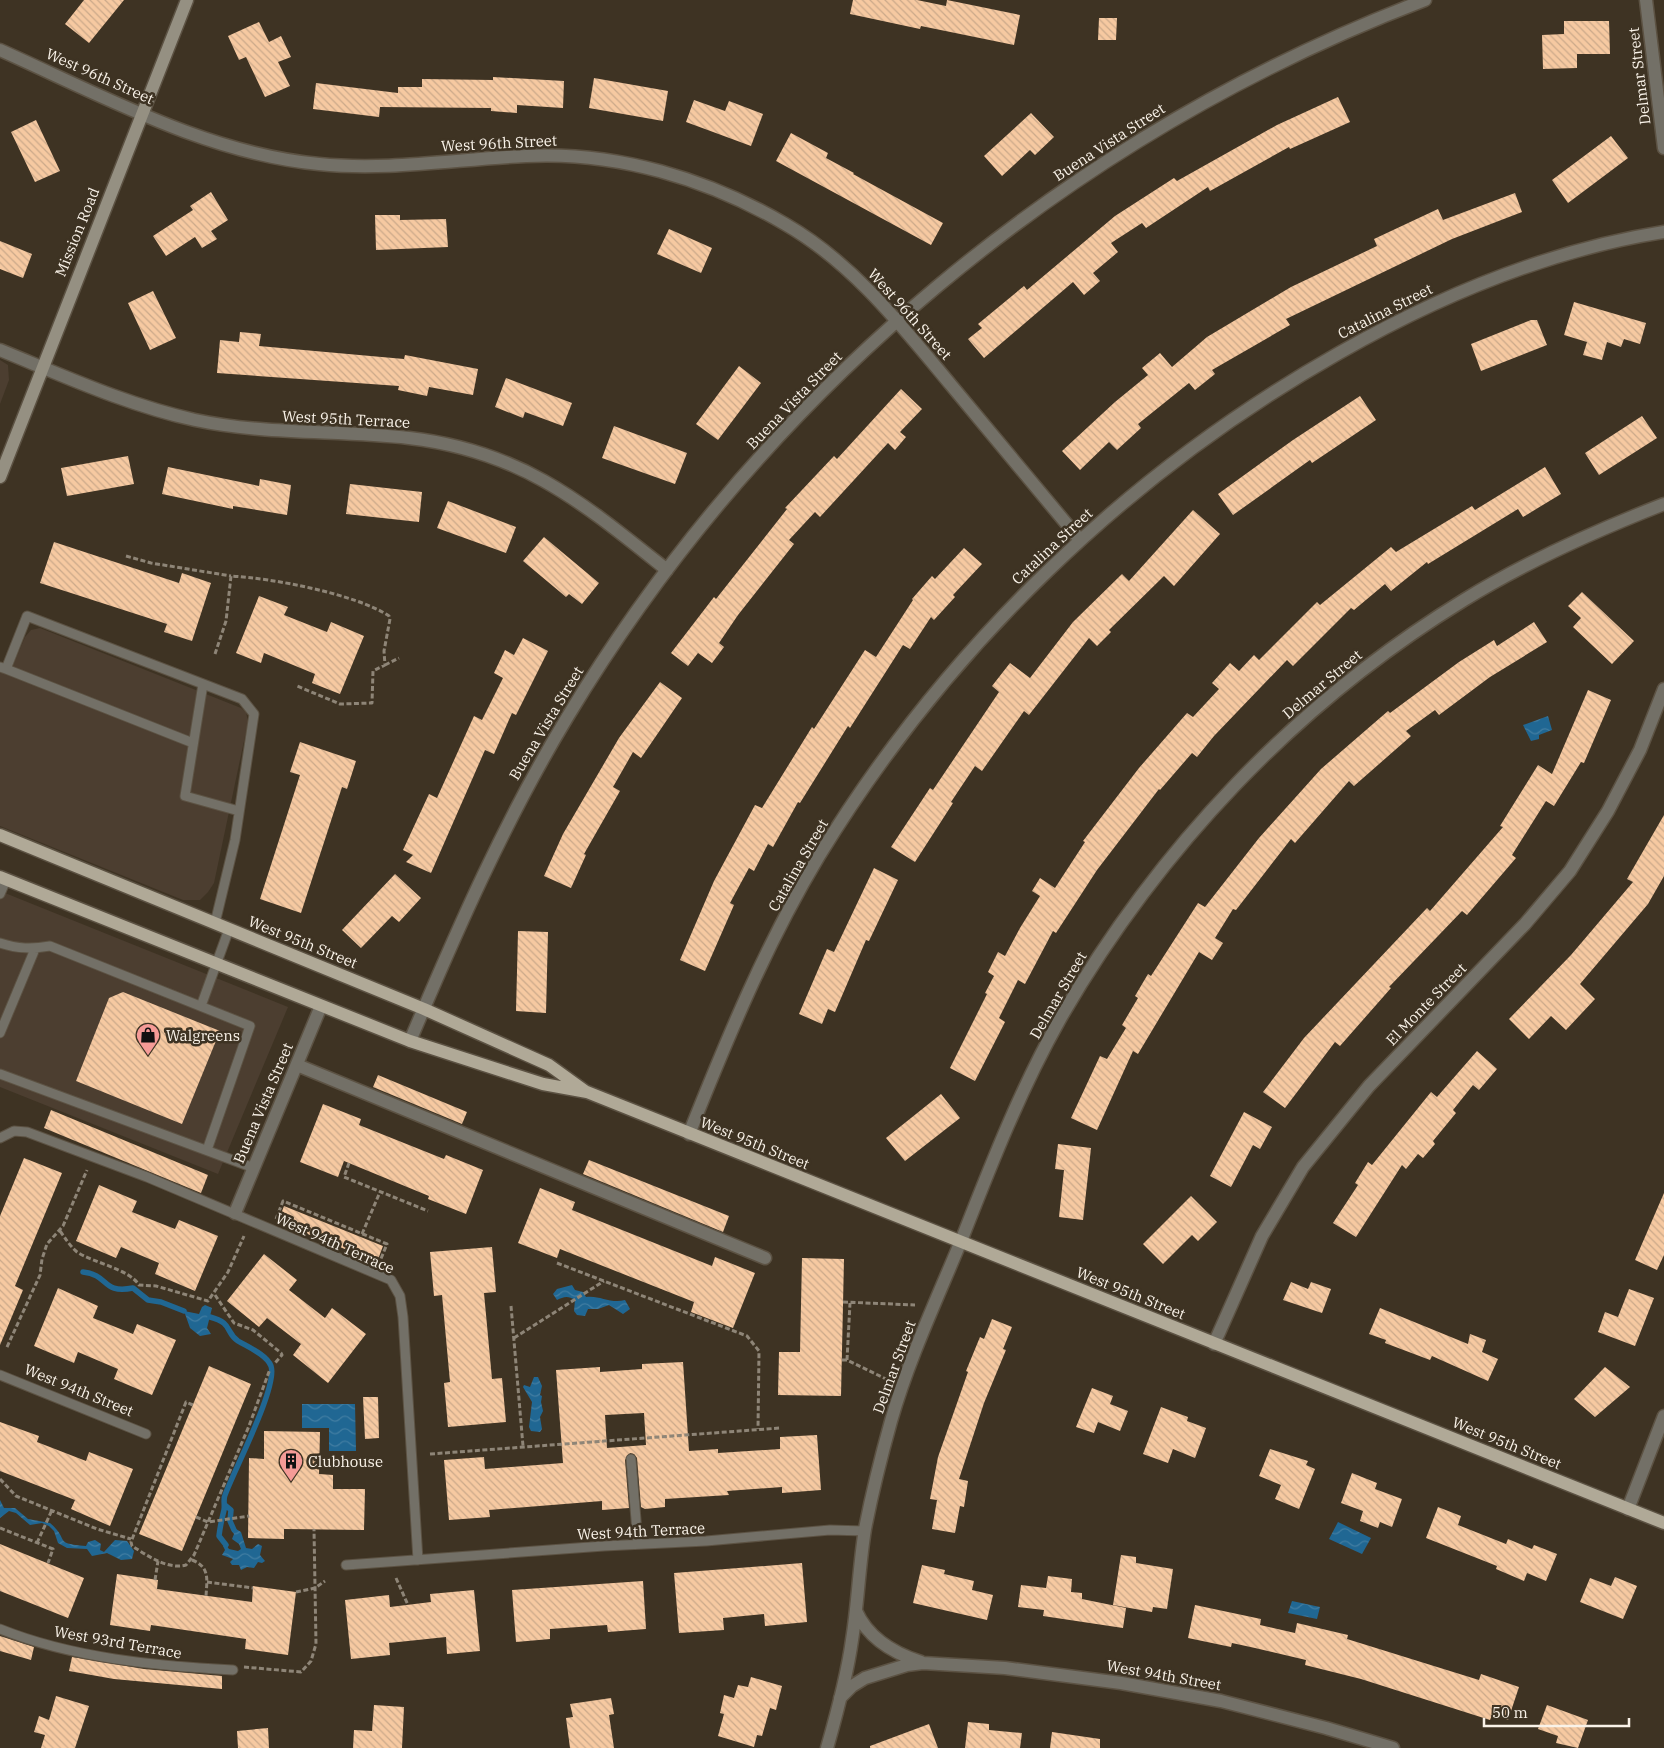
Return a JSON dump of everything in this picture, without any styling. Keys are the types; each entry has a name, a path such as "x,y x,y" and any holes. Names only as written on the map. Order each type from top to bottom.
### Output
{"main road":[{"name":"Mission Road","path":"0,477 41,366 186,0"},
{"name":"West 95th Street","path":"0,835 424,1009 549,1064 587,1092"},
{"name":"West 95th Street","path":"3,879 410,1041 543,1084 587,1092 960,1243 1664,1523"}],"street":[{"name":"Buena Vista Street","path":"410,1041 476,886 518,803 595,672 667,570 737,482 785,430 897,321 974,256 1036,208 1172,121 1279,62 1365,22 1425,0"},
{"name":"Delmar Street","path":"1646,0 1664,148"},
{"name":"West 96th Street","path":"0,50 142,113 224,145 270,157 317,164 372,168 529,155 572,156 624,163 677,176 730,196 787,225 833,258 873,294 1080,540"},
{"name":"Catalina Street","path":"689,1134 735,1019 775,936 818,857 870,779 933,695 978,642 1041,576 1080,540 1164,470 1223,426 1294,378 1368,336 1434,303 1498,277 1589,248 1664,232"},
{"name":"West 95th Terrace","path":"0,350 75,382 150,408 196,420 266,430 410,438 449,444 495,457 544,479 592,509 667,570"},
{"name":"Delmar Street","path":"826,1748 849,1661 865,1531 879,1463 893,1414 1002,1138 1060,1020 1114,932 1158,872 1199,823 1260,760 1317,706 1391,649 1464,600 1543,556 1616,522 1664,504"},
{"name":"El Monte Street","path":"1214,1344 1262,1236 1303,1168 1369,1086 1525,924 1570,871 1608,811 1631,768 1664,689"},
{"name":"Buena Vista Street","path":"235,1213 321,1006"},
{"path":"297,1066 765,1258"},
{"path":"1628,1509 1664,1416"},
{"name":"West 94th Street","path":"856,1610 866,1629 879,1641 898,1654 924,1663 1005,1668 1121,1683 1221,1701 1326,1728 1393,1748"},
{"name":"West 94th Street","path":"840,1698 852,1686 871,1676 924,1663"}],"lane":[{"path":"193,743 3,668 27,616 242,699 254,714 235,840 215,923"},
{"path":"203,684 185,796 239,811"},
{"path":"0,894 3,879"},
{"path":"200,1006 229,929"},
{"path":"0,943 16,948 35,949 50,946 250,1026 207,1150"},
{"path":"0,1033 35,949"},
{"path":"0,1074 254,1168"},
{"name":"West 94th Terrace","path":"3,1136 14,1131 27,1132 147,1177 391,1280 397,1287 403,1317 418,1560"},
{"name":"West 94th Street","path":"0,1375 146,1434"},
{"path":"631,1459 638,1544"},
{"name":"West 94th Terrace","path":"346,1565 830,1530 865,1531"},
{"name":"West 93rd Terrace","path":"0,1629 77,1651 133,1661 176,1667 236,1668"}],"path":[{"path":"126,556 151,563 231,576 266,579 339,596 384,613 390,619 384,651 385,665"},
{"path":"215,654 226,621 231,576"},
{"path":"297,686 340,704 372,703 373,671 400,658"},
{"path":"349,1163 344,1177 428,1211"},
{"path":"7,1347 40,1275 42,1259 47,1244 60,1231 87,1170"},
{"path":"362,1234 380,1192"},
{"path":"274,1223 283,1201 387,1244 375,1273"},
{"path":"60,1231 67,1244 78,1252 136,1279 139,1285 156,1286 208,1301 214,1295 235,1259 244,1236"},
{"path":"557,1263 747,1336 760,1351 758,1429"},
{"path":"514,1338 604,1281"},
{"path":"214,1295 234,1323 253,1330 281,1352 282,1355 275,1363"},
{"path":"843,1302 915,1305"},
{"path":"847,1360 850,1302"},
{"path":"511,1306 523,1446"},
{"path":"842,1360 847,1360 886,1379"},
{"path":"192,1405 186,1402 131,1539 132,1546 158,1560 180,1567 192,1560 255,1410 270,1369"},
{"path":"430,1454 780,1428"},
{"path":"0,1479 12,1494 106,1532 131,1539"},
{"path":"37,1543 52,1510"},
{"path":"196,1518 208,1522 249,1516"},
{"path":"0,1533 1,1528 53,1549 48,1563"},
{"path":"236,1668 300,1672 306,1667 314,1654 316,1644 314,1530"},
{"path":"155,1580 158,1560"},
{"path":"192,1560 203,1565 206,1570 206,1596"},
{"path":"396,1578 408,1605"},
{"path":"296,1592 315,1588 325,1581"},
{"path":"207,1582 253,1588"}],"shaded area":[{"path":"0,360 8,365 9,380 0,404"},
{"path":"40,628 241,708 246,712 248,722 214,883 200,900 183,900 0,826 0,671 9,675 25,637 31,630"},
{"path":"0,891 288,1007 218,1174 0,1087"}],"water":[{"path":"1548,716 1552,730 1539,735 1539,739 1531,741 1523,725"},
{"path":"572,1285 575,1290 583,1292 586,1297 615,1301 625,1300 630,1309 623,1314 609,1305 598,1309 588,1309 585,1316 577,1315 574,1311 575,1300 566,1297 557,1300 553,1294 557,1289"},
{"path":"205,1305 212,1308 207,1328 211,1334 200,1336 190,1328 184,1311 199,1314"},
{"path":"534,1377 538,1377 542,1386 540,1395 542,1396 543,1411 540,1417 542,1429 540,1432 531,1431 529,1427 532,1402 523,1387 524,1385 530,1387"},
{"path":"302,1404 355,1404 356,1451 329,1451 329,1428 302,1428"},
{"path":"0,1500 4,1508 15,1508 28,1519 50,1523 63,1540 69,1544 86,1546 88,1542 95,1540 101,1544 100,1550 104,1552 115,1540 127,1541 134,1551 132,1559 121,1560 107,1553 92,1556 87,1549 67,1548 58,1543 54,1531 49,1526 42,1523 30,1525 16,1513 9,1511 0,1518"},
{"path":"1338,1522 1371,1538 1362,1554 1329,1539"},
{"path":"236,1529 241,1532 246,1548 252,1549 258,1544 262,1546 260,1555 265,1561 262,1563 258,1562 254,1568 247,1567 241,1570 239,1565 232,1565 230,1562 233,1559 222,1555 225,1550 223,1546 226,1545 229,1549 238,1551 241,1549 239,1544 232,1539 234,1534 232,1531"},
{"path":"1292,1601 1320,1607 1317,1619 1288,1613"}],"building":[{"path":"84,0 124,0 89,43 65,24"},
{"path":"853,0 917,0 946,6 947,0 1020,15 1014,45 921,26 920,29 850,14"},
{"path":"1099,18 1117,18 1116,40 1098,40"},
{"path":"1564,21 1609,21 1610,54 1577,54 1577,68 1543,69 1542,35 1564,34"},
{"path":"259,22 269,42 281,36 291,57 278,62 290,86 265,97 246,57 239,60 228,36"},
{"path":"493,77 564,81 563,108 517,105 517,113 491,111 491,108 380,107 379,117 313,109 316,83 398,93 398,87 422,87 422,79 493,80"},
{"path":"594,78 668,91 663,121 589,108"},
{"path":"1338,97 1350,122 1290,149 1289,147 1210,191 1208,187 1146,228 1142,223 1111,243 1118,252 1093,273 1100,281 1084,295 1073,282 984,358 968,339 982,328 978,324 1024,286 1027,290 1115,216 1174,178 1177,181 1277,125"},
{"path":"694,100 725,111 729,101 763,114 751,146 686,122"},
{"path":"1031,113 1054,137 1035,155 1030,150 1002,176 984,156"},
{"path":"36,120 60,171 35,182 11,132"},
{"path":"791,133 828,153 826,158 853,174 943,223 931,245 776,161"},
{"path":"1611,136 1628,158 1568,203 1552,180"},
{"path":"211,192 228,220 211,231 217,239 202,248 195,237 166,256 153,236 193,210 190,206"},
{"path":"1515,193 1522,212 1452,239 1286,319 1290,325 1212,370 1215,374 1195,390 1189,383 1138,424 1141,428 1117,450 1109,442 1080,470 1062,451 1115,402 1148,375 1142,368 1160,353 1172,367 1207,337 1291,287 1377,246 1374,239 1438,209 1443,220"},
{"path":"375,215 400,215 400,220 446,219 448,247 376,250"},
{"path":"669,229 712,248 701,273 657,254"},
{"path":"0,241 32,254 23,278 0,269"},
{"path":"153,291 176,338 150,350 128,303"},
{"path":"1574,302 1646,323 1640,344 1624,339 1621,347 1607,342 1602,360 1583,355 1587,342 1564,335"},
{"path":"1531,320 1537,320 1547,345 1481,371 1471,344"},
{"path":"240,332 261,334 259,346 404,359 405,355 478,369 473,395 429,387 427,396 398,390 399,386 217,373 220,340 239,342"},
{"path":"739,366 761,383 718,440 696,424"},
{"path":"506,378 572,403 563,426 525,412 523,418 495,407"},
{"path":"901,389 922,409 900,432 906,437 895,450 888,443 820,517 815,512 789,540 794,544 738,615 719,643 724,647 712,663 698,653 688,666 671,653 714,597 716,599 787,509 785,508 834,456 837,459"},
{"path":"1360,396 1376,420 1312,463 1310,460 1233,515 1218,494 1293,440"},
{"path":"1642,416 1657,438 1599,475 1585,453"},
{"path":"614,426 687,453 675,484 602,458"},
{"path":"128,456 134,484 67,496 61,468"},
{"path":"168,467 259,486 260,479 291,485 287,515 233,506 233,509 162,494"},
{"path":"1545,467 1561,494 1523,517 1518,509 1428,564 1427,562 1391,591 1385,584 1354,610 1351,608 1293,666 1287,660 1214,736 1197,757 1192,753 1159,789 1097,870 1056,933 1053,931 1025,984 1018,980 999,1018 1005,1022 975,1081 950,1068 987,994 985,993 994,976 988,972 998,952 1005,956 1040,896 1032,891 1040,878 1055,888 1085,842 1083,841 1139,768 1187,713 1193,717 1219,689 1212,683 1230,663 1239,671 1254,655 1259,660 1317,602 1320,605 1391,547 1396,552 1472,506 1475,510"},
{"path":"350,484 422,492 419,522 346,514"},
{"path":"448,501 516,527 506,553 437,528"},
{"path":"1193,510 1220,534 1174,586 1164,576 1109,630 1111,632 1097,646 1089,638 1029,715 1024,711 982,771 975,766 915,862 891,847 930,788 933,790 999,692 992,686 1010,663 1030,678 1073,622 1122,574 1129,581"},
{"path":"544,537 599,583 582,604 569,594 566,597 523,561"},
{"path":"54,542 179,583 182,573 211,583 192,641 164,632 167,624 40,583"},
{"path":"964,548 982,564 953,595 955,597 934,620 931,617 910,649 903,645 850,728 848,726 800,803 798,802 773,847 768,844 754,871 749,868 730,903 734,905 705,971 680,960 714,881 755,805 762,808 812,727 814,729 865,650 876,657 912,599 932,576 935,579"},
{"path":"1582,592 1634,641 1612,664 1573,627 1581,618 1568,606"},
{"path":"259,596 288,607 284,615 327,632 331,622 364,636 340,694 312,683 315,674 264,653 261,663 236,653"},
{"path":"1534,622 1547,642 1490,677 1439,715 1435,710 1406,731 1411,736 1354,786 1349,781 1295,843 1291,839 1236,910 1233,909 1215,938 1223,943 1212,960 1199,952 1138,1054 1133,1051 1097,1130 1071,1118 1100,1056 1107,1059 1126,1028 1122,1025 1138,998 1135,996 1148,974 1151,976 1198,903 1205,907 1259,838 1321,769 1388,711 1390,713 1459,662 1494,640 1497,646"},
{"path":"523,638 548,651 516,715 512,713 494,754 485,750 431,873 406,862 413,855 403,850 429,794 437,798 474,716 482,720 503,678 494,673 505,650 514,655"},
{"path":"660,682 682,698 641,758 633,752 613,787 620,791 584,854 586,855 571,888 544,876 563,834 619,738"},
{"path":"1588,690 1611,700 1584,763 1581,762 1554,806 1546,801 1512,855 1516,858 1467,915 1462,911 1389,987 1391,988 1340,1046 1335,1042 1285,1108 1263,1092 1304,1038 1427,908 1430,911 1503,827 1500,826 1538,765 1552,774"},
{"path":"300,742 356,761 347,789 342,787 301,913 260,899 300,775 290,772"},
{"path":"1664,815 1664,876 1648,904 1580,984 1595,999 1566,1030 1551,1016 1529,1039 1509,1019 1571,955 1633,882 1627,879"},
{"path":"874,868 898,880 869,941 866,940 835,1012 828,1009 822,1024 799,1014 827,949 834,952"},
{"path":"395,874 421,898 399,922 392,916 361,948 342,930"},
{"path":"518,931 548,932 546,1013 516,1011"},
{"name":"Walgreens","path":"123,992 220,1031 182,1124 76,1081 109,998"},
{"path":"1477,1051 1497,1069 1479,1090 1473,1085 1453,1110 1456,1113 1433,1141 1435,1144 1423,1158 1418,1154 1406,1169 1402,1165 1356,1237 1333,1223 1358,1185 1355,1183 1368,1162 1372,1165 1431,1092 1437,1097"},
{"path":"378,1075 467,1112 462,1124 373,1087"},
{"path":"941,1094 960,1118 905,1161 886,1138"},
{"path":"323,1104 361,1119 359,1125 444,1159 446,1155 483,1170 466,1214 428,1199 429,1196 344,1161 338,1177 300,1162"},
{"path":"51,1110 208,1175 201,1193 44,1128"},
{"path":"1244,1112 1272,1127 1260,1149 1253,1145 1231,1187 1210,1176"},
{"path":"1058,1144 1091,1148 1083,1220 1059,1217 1064,1170 1055,1169"},
{"path":"24,1158 62,1173 15,1286 23,1290 0,1345 0,1216"},
{"path":"589,1160 729,1216 723,1232 583,1174"},
{"path":"99,1185 137,1201 132,1212 175,1229 179,1220 218,1236 195,1291 155,1274 159,1263 121,1247 116,1258 76,1241"},
{"path":"540,1188 575,1202 572,1210 712,1266 715,1257 755,1273 733,1328 691,1312 694,1302 560,1249 557,1258 518,1243"},
{"path":"1664,1193 1664,1255 1657,1270 1635,1260"},
{"path":"1191,1196 1217,1222 1198,1241 1192,1235 1163,1264 1143,1244"},
{"path":"284,1206 383,1246 377,1262 278,1222"},
{"path":"492,1247 496,1292 484,1293 492,1379 502,1378 506,1422 448,1427 444,1383 450,1382 442,1295 434,1296 430,1252"},
{"path":"264,1254 297,1280 289,1290 325,1318 332,1308 366,1334 328,1383 293,1355 301,1344 267,1318 259,1327 227,1301"},
{"path":"802,1258 844,1259 841,1396 778,1395 779,1352 800,1352"},
{"path":"1291,1282 1308,1289 1311,1282 1331,1289 1322,1313 1283,1300"},
{"path":"58,1288 98,1306 93,1318 133,1334 137,1324 176,1340 152,1395 114,1379 118,1369 78,1352 74,1363 34,1346"},
{"path":"1629,1289 1654,1298 1635,1346 1598,1332 1605,1312 1618,1317"},
{"path":"1380,1308 1468,1344 1470,1334 1486,1340 1482,1352 1498,1359 1488,1381 1432,1356 1430,1360 1385,1343 1386,1340 1369,1334"},
{"path":"992,1319 1012,1327 1003,1349 1006,1350 984,1403 959,1479 968,1481 964,1507 960,1506 955,1533 932,1529 937,1500 930,1499 938,1457 968,1372 966,1371 980,1337 984,1339"},
{"path":"683,1362 689,1451 718,1449 718,1453 780,1449 780,1437 817,1435 821,1490 782,1493 782,1487 727,1491 729,1495 665,1499 665,1507 645,1509 641,1507 637,1458 634,1454 630,1453 625,1460 629,1508 602,1510 602,1501 489,1510 490,1517 449,1520 444,1460 484,1457 485,1469 563,1463 556,1370 600,1367 600,1372 642,1369 642,1364","holes":["644,1413 646,1445 607,1448 605,1415"]},
{"path":"209,1366 251,1384 182,1551 139,1534"},
{"path":"1605,1367 1630,1387 1595,1417 1574,1399"},
{"path":"1092,1388 1113,1396 1110,1404 1128,1411 1120,1431 1098,1422 1094,1433 1076,1427"},
{"path":"363,1397 378,1397 379,1438 365,1439"},
{"path":"1161,1407 1188,1417 1187,1421 1206,1428 1195,1458 1173,1449 1168,1463 1143,1454"},
{"path":"0,1422 39,1436 37,1442 86,1461 89,1452 133,1469 110,1526 71,1509 75,1500 0,1471"},
{"name":"Clubhouse","path":"264,1431 320,1432 319,1474 333,1475 333,1489 365,1489 364,1530 284,1529 284,1539 248,1538 249,1458 264,1459"},
{"path":"1270,1449 1308,1461 1306,1465 1315,1469 1299,1509 1275,1499 1281,1485 1259,1476"},
{"path":"1352,1473 1377,1483 1375,1489 1402,1499 1392,1527 1380,1522 1378,1528 1360,1521 1363,1511 1341,1503"},
{"path":"1438,1507 1461,1516 1458,1525 1506,1544 1508,1539 1532,1549 1534,1545 1557,1554 1546,1581 1527,1573 1524,1581 1496,1569 1497,1566 1426,1538"},
{"path":"0,1544 84,1578 68,1618 0,1591"},
{"path":"1121,1555 1136,1557 1136,1563 1173,1569 1167,1609 1153,1607 1152,1612 1113,1605"},
{"path":"802,1563 807,1622 765,1626 764,1614 723,1618 724,1630 679,1633 674,1573"},
{"path":"922,1565 945,1570 944,1574 974,1581 972,1590 993,1595 987,1620 913,1603"},
{"path":"117,1574 158,1580 157,1589 252,1602 253,1586 296,1592 288,1655 245,1649 246,1639 151,1625 150,1631 110,1625"},
{"path":"1048,1576 1072,1579 1071,1592 1082,1593 1082,1599 1126,1608 1123,1628 1043,1616 1044,1610 1018,1607 1021,1585 1046,1588"},
{"path":"1615,1577 1637,1586 1623,1619 1580,1602 1590,1578 1611,1586"},
{"path":"643,1581 646,1629 608,1632 607,1625 550,1629 550,1639 516,1642 512,1590"},
{"path":"474,1590 480,1651 447,1654 446,1637 389,1643 390,1655 351,1659 345,1600 389,1595 390,1607 431,1602 430,1594"},
{"path":"1195,1605 1261,1619 1260,1625 1295,1633 1297,1623 1348,1635 1347,1639 1479,1680 1481,1674 1519,1687 1508,1720 1492,1715 1490,1720 1361,1679 1305,1665 1306,1660 1232,1643 1231,1647 1188,1638"},
{"path":"0,1636 34,1647 31,1660 0,1651"},
{"path":"72,1657 144,1669 222,1676 222,1689 114,1679 69,1671"},
{"path":"751,1677 782,1686 776,1710 770,1708 762,1736 757,1735 754,1747 718,1736 724,1714 720,1713 724,1695 734,1698 738,1685 748,1687"},
{"path":"56,1696 89,1706 75,1748 41,1748 45,1735 34,1732 39,1716 49,1720"},
{"path":"611,1698 614,1714 609,1715 614,1748 570,1748 566,1718 573,1717 570,1704"},
{"path":"374,1705 404,1707 402,1748 353,1748 354,1730 372,1731"},
{"path":"1547,1705 1588,1720 1578,1748 1556,1743 1558,1736 1538,1729"},
{"path":"968,1722 989,1724 989,1730 1022,1733 1020,1748 965,1748"},
{"path":"929,1724 938,1748 870,1748 870,1746"},
{"path":"268,1728 269,1748 238,1748 237,1731"},
{"path":"1052,1732 1100,1739 1100,1748 1050,1748"}],"waterway":[{"path":"83,1272 92,1274 115,1288 133,1288 148,1300 161,1302 184,1311"},
{"path":"210,1317 226,1325 234,1338 266,1358 271,1366 271,1377 262,1409 224,1497 224,1510 219,1536 226,1545"},
{"path":"225,1505 231,1510 230,1521 234,1530"}],"place":[{"name":"Walgreens","path":"148,1056"},
{"name":"Clubhouse","path":"291,1482"}]}
